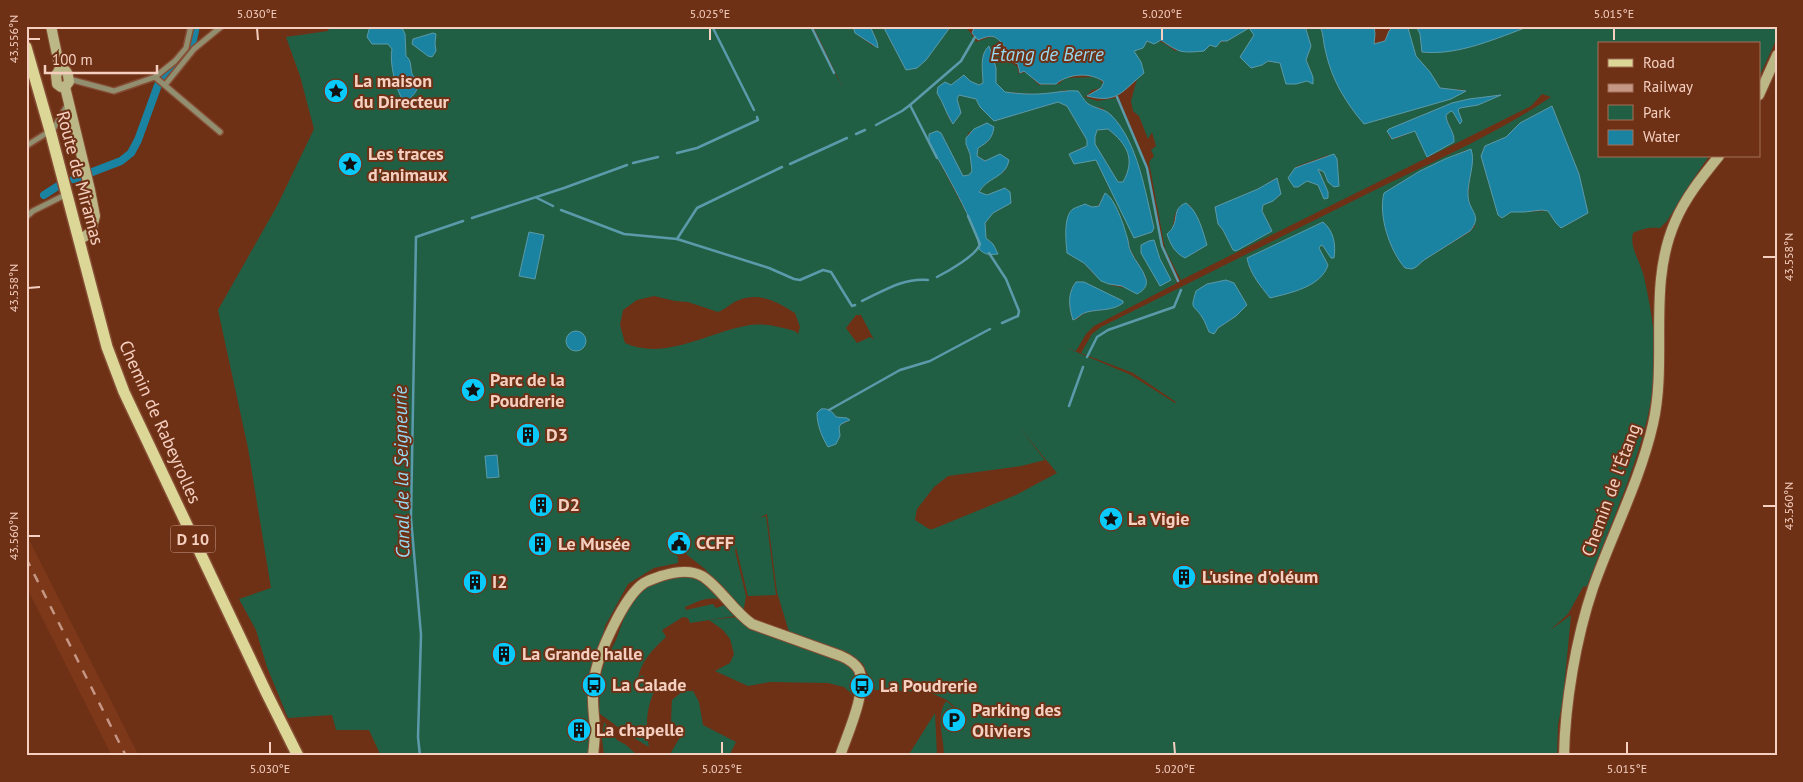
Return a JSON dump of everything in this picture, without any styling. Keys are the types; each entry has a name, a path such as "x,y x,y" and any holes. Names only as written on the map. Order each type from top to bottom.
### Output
{"main road":[{"name":"Route de Miramas","path":"26,47 51,132 99,317"},
{"name":"Chemin de Rabeyrolles","path":"99,317 107,347 129,406 298,756"}],"street":[{"path":"51,26 60,69 56,75 58,84 60,86 67,83 114,91 155,77 175,61 186,48 191,26"},
{"path":"165,85 194,48 222,26"},
{"path":"1760,93 1777,55"},
{"path":"155,77 220,132"},
{"path":"67,83 69,103 95,216 91,231 79,240"},
{"path":"26,146 51,132 69,103"},
{"name":"Chemin de l’Étang","path":"1564,756 1569,702 1576,656 1586,611 1640,466 1653,423 1659,379 1660,288 1667,244 1684,204 1718,158"},
{"path":"26,217 33,211 67,193"},
{"path":"593,756 595,730 593,714 594,680 600,653 633,592 644,583 668,574 688,572 703,577 742,617 752,624 852,661 861,677 861,693 840,756"}],"shaded area":[{"path":"26,534 139,756 112,756 26,586"}],"green space":[{"path":"329,26 810,26 843,88 813,26 853,26 855,33 873,46 877,42 870,26 883,26 906,70 953,26 958,26 968,29 976,42 990,37 997,38 1005,50 1005,60 1017,66 1019,74 1026,72 1039,85 1059,84 1065,78 1096,77 1103,83 1101,88 1092,90 1085,97 1097,101 1116,98 1147,169 1161,246 1177,283 1094,326 1086,334 1076,351 1065,347 1131,375 1175,403 1133,373 1081,353 1092,334 1101,327 1486,136 1551,97 1542,94 1531,106 1181,280 1165,249 1149,162 1154,156 1151,150 1156,146 1152,132 1148,139 1139,116 1133,111 1131,101 1137,79 1144,73 1134,51 1145,43 1159,41 1175,51 1227,41 1249,28 1254,34 1262,65 1268,61 1280,63 1296,84 1313,77 1306,60 1311,46 1305,26 1320,26 1326,53 1409,110 1451,99 1465,90 1440,88 1430,72 1416,56 1408,28 1404,26 1417,28 1420,34 1422,52 1430,53 1459,49 1530,26 1557,26 1558,28 1560,26 1777,26 1777,38 1760,75 1760,42 1598,42 1598,158 1708,158 1667,221 1660,228 1646,228 1633,233 1634,249 1643,272 1654,331 1655,364 1653,391 1630,477 1587,586 1583,587 1568,614 1549,631 1571,615 1563,699 1558,725 1557,756 944,756 941,714 946,701 973,723 947,700 929,692 875,690 863,664 847,652 789,632 777,592 767,514 759,518 766,516 776,595 748,596 736,547 735,551 746,596 743,613 705,569 686,554 684,546 677,550 678,563 654,568 628,584 605,626 591,683 592,735 589,756 381,756 369,730 336,730 332,715 288,718 267,667 256,630 239,599 271,588 248,448 218,310 277,206 314,129 300,76 286,37 328,31","holes":["989,46 996,68 996,83 1005,92 1036,94 1065,90 1083,97 1086,103 1103,108 1138,167 1154,228 1152,232 1135,238 1096,160 1076,150 1087,146 1087,140 1067,106 1058,102 994,121 980,107 976,99 959,95 957,99 961,113 953,124 948,117 943,101 956,81 970,81 979,85 983,83 982,64","1501,95 1478,105 1460,108 1458,111 1462,121 1459,123 1453,112 1451,111 1446,114 1454,142 1427,157 1415,131 1395,139 1390,138 1387,130 1452,103","1552,106 1579,174 1588,213 1561,228 1548,211 1511,212 1501,218 1498,215 1481,156 1485,146 1506,137 1520,123","987,123 988,142 978,148 977,156 1005,171 983,185 979,192 987,195 1005,188 1011,203 993,213 985,223 986,238 993,244 979,243 968,216 929,142 941,133 963,176 969,175 972,172 970,154 966,144 968,133","1466,150 1472,150 1468,197 1475,226 1470,232 1424,260 1416,267 1392,189 1420,171","1328,155 1324,172 1318,168 1328,192 1324,199 1318,185 1307,181 1295,167","1277,178 1280,196 1263,205 1262,211 1272,231 1236,251 1233,250 1218,224 1215,207 1246,195","1105,193 1128,239 1130,249 1147,279 1131,289 1108,284 1095,275 1084,263 1085,204 1092,207 1099,205","1186,204 1190,205 1207,245 1173,227 1179,207","1334,239 1326,251 1321,245 1270,298 1249,268","1226,280 1234,283 1247,305 1236,316 1218,328 1214,334 1202,317 1207,284","1072,287 1119,306 1086,312 1073,320 1069,305","654,296 688,302 718,312 736,301 754,297 768,299 795,313 800,327 798,334 795,331 776,327 752,325 731,329 685,344 655,349 640,348 625,343 620,325 623,310 637,300","856,315 861,315 874,340 870,337 857,343 846,328","821,409 830,410 836,417 847,418 848,422 841,424 839,427 840,436 828,447 819,428","1019,427 1057,473 1016,495 933,529 929,529 915,520 917,509 934,487 948,476 1021,466 1045,460"]},
{"path":"1108,129 1120,140 1128,152 1129,166 1123,182 1118,182 1095,144 1097,130"},
{"path":"691,576 702,579 722,600 703,600 685,607 686,610 713,604 716,608 725,605 735,616 690,623 688,618 683,617 662,630 666,637 645,660 638,678 642,675 647,681 659,682 649,706 647,730 649,747 599,713 600,678 605,661 616,640 629,604 644,586 671,577"},
{"path":"738,617 846,661 857,677 857,686 853,695 844,687 828,683 770,682 748,686 715,671 730,663 734,654 730,639 723,630 709,620"},
{"path":"683,691 693,691 699,702 703,725 736,742 729,756 669,756 683,732 671,721 672,700"},
{"path":"935,713 937,756 908,756"},
{"path":"604,722 617,740 638,756 604,755 602,739"}],"water":[{"path":"370,26 401,26 405,34 406,56 410,62 412,74 417,80 418,87 410,99 404,102 398,91 394,76 391,61 392,49 388,44 372,44 367,37"},
{"path":"853,26 870,26 878,48 855,33"},
{"path":"883,26 951,26 926,60 917,68 906,70"},
{"name":"Étang de Berre","path":"975,26 1305,26 1311,46 1306,60 1313,77 1313,84 1307,81 1286,84 1280,63 1268,61 1251,68 1240,57 1254,35 1249,28 1227,41 1221,41 1216,47 1210,45 1204,51 1181,51 1161,40 1154,44 1147,41 1143,48 1134,51 1141,62 1144,73 1119,94 1113,97 1097,98 1087,96 1101,88 1104,82 1087,75 1073,76 1056,84 1040,84 1024,71 1020,73 1018,64 1006,59 1007,49 1000,41 991,36 978,40 972,33"},
{"path":"1320,26 1374,26 1374,44 1385,41 1389,31 1394,26 1408,28 1416,56 1430,72 1440,88 1466,91 1451,99 1364,124 1351,108 1336,82 1325,50"},
{"path":"1416,26 1530,26 1491,41 1463,49 1436,53 1422,52 1420,34"},
{"path":"433,33 436,34 436,51 432,57 412,44 413,39"},
{"path":"989,46 996,68 996,83 1005,92 1044,94 1078,91 1087,103 1111,115 1128,139 1134,153 1144,184 1154,228 1152,232 1134,238 1096,160 1074,164 1069,154 1087,146 1087,140 1067,106 1058,102 994,121 980,107 976,99 959,95 957,99 961,113 953,124 937,93 938,87 945,82 951,85 964,75 970,81 979,85 983,83 982,63","holes":["1108,129 1125,146 1128,153 1129,166 1123,182 1118,182 1095,144 1097,130"]},
{"path":"1501,95 1478,105 1460,108 1458,110 1462,121 1460,124 1453,112 1451,111 1446,115 1454,142 1427,157 1415,131 1392,139 1387,131 1452,103"},
{"path":"1552,106 1579,174 1588,213 1561,228 1548,211 1511,212 1502,218 1498,215 1481,156 1485,146 1506,137 1520,123"},
{"path":"987,123 994,127 993,131 989,140 978,148 977,156 985,161 1000,154 1009,160 1004,170 982,187 979,192 987,195 1005,188 1010,192 1011,203 993,213 985,223 986,238 993,244 998,254 985,253 979,249 978,240 967,212 929,142 929,134 937,131 941,133 963,176 969,175 972,171 966,138 974,129"},
{"path":"1471,149 1472,166 1468,196 1475,217 1474,226 1470,231 1416,267 1412,269 1405,268 1390,243 1387,233 1383,212 1384,193 1420,171"},
{"path":"1334,154 1337,159 1339,186 1334,187 1328,182 1324,172 1318,169 1328,192 1328,198 1324,199 1318,185 1307,181 1298,187 1294,187 1288,178 1295,168"},
{"path":"1277,178 1281,194 1273,201 1263,205 1262,211 1272,231 1236,251 1233,250 1218,224 1215,207 1258,189"},
{"path":"1105,193 1116,206 1124,226 1130,250 1146,279 1144,288 1137,294 1122,286 1101,281 1084,263 1067,253 1066,223 1070,212 1074,208 1085,204 1092,207 1099,206"},
{"path":"1186,203 1197,216 1207,245 1185,258 1173,248 1167,234 1173,228 1177,210"},
{"path":"1323,222 1332,234 1335,248 1334,258 1331,258 1323,246 1321,245 1319,248 1328,265 1324,273 1319,279 1304,288 1270,298 1253,274 1247,258"},
{"path":"529,232 544,235 535,279 519,276"},
{"path":"1154,240 1160,259 1171,280 1160,286 1141,253 1141,245"},
{"path":"1226,280 1234,283 1247,305 1236,316 1218,328 1214,334 1209,332 1203,319 1193,306 1193,302 1196,291 1207,284"},
{"path":"1076,282 1084,282 1123,301 1123,303 1110,309 1085,313 1073,320 1070,301 1071,291"},
{"path":"576,331 583,334 586,341 583,348 576,351 569,348 566,341 569,334"},
{"path":"821,409 830,410 836,417 850,420 841,424 839,427 840,436 836,444 828,447 818,422 817,413"},
{"path":"497,455 499,477 487,478 485,456"}],"waterway":[{"path":"74,179 121,161 131,153 138,140 158,85 191,49 196,26"},
{"path":"712,26 754,110"},
{"path":"811,26 834,73"},
{"path":"937,158 910,105 961,61 975,37"},
{"path":"1117,97 1147,168 1162,246 1178,281"},
{"path":"876,125 910,105"},
{"path":"677,153 697,148 758,120 757,117"},
{"path":"856,134 865,130"},
{"path":"790,164 847,138"},
{"path":"633,163 658,157"},
{"path":"472,218 627,165"},
{"path":"677,239 697,208 782,167"},
{"path":"44,195 58,186"},
{"path":"537,198 553,206"},
{"path":"561,210 624,234 677,239 769,268 794,279 800,280 823,270 831,272 852,306 855,305"},
{"path":"937,277 968,258 978,248 980,244 968,216"},
{"name":"Canal de la Seigneurie","path":"420,756 418,737 421,635 411,518 416,237 463,221"},
{"path":"989,253 1006,279 1019,311 1018,316 1002,323"},
{"path":"862,301 902,283 928,280"},
{"path":"1087,357 1097,337 1108,330 1174,307 1181,290"},
{"path":"829,410 900,370 930,361 990,329"},
{"path":"1069,406 1083,367"}],"railway":[{"path":"26,558 126,756"}],"place":[{"name":"La maison du Directeur","path":"336,91"},
{"name":"Les traces d'animaux","path":"350,164"},
{"name":"Parc de la Poudrerie","path":"473,390"},
{"name":"D3","path":"528,435"},
{"name":"D2","path":"541,505"},
{"name":"La Vigie","path":"1111,519"},
{"name":"CCFF","path":"679,543"},
{"name":"Le Musée","path":"540,544"},
{"name":"L'usine d'oléum","path":"1184,577"},
{"name":"I2","path":"475,582"},
{"name":"La Grande halle","path":"504,654"},
{"name":"La Calade","path":"594,685"},
{"name":"La Poudrerie","path":"862,686"},
{"name":"Parking des Oliviers","path":"954,720"},
{"name":"La chapelle","path":"579,730"}]}
